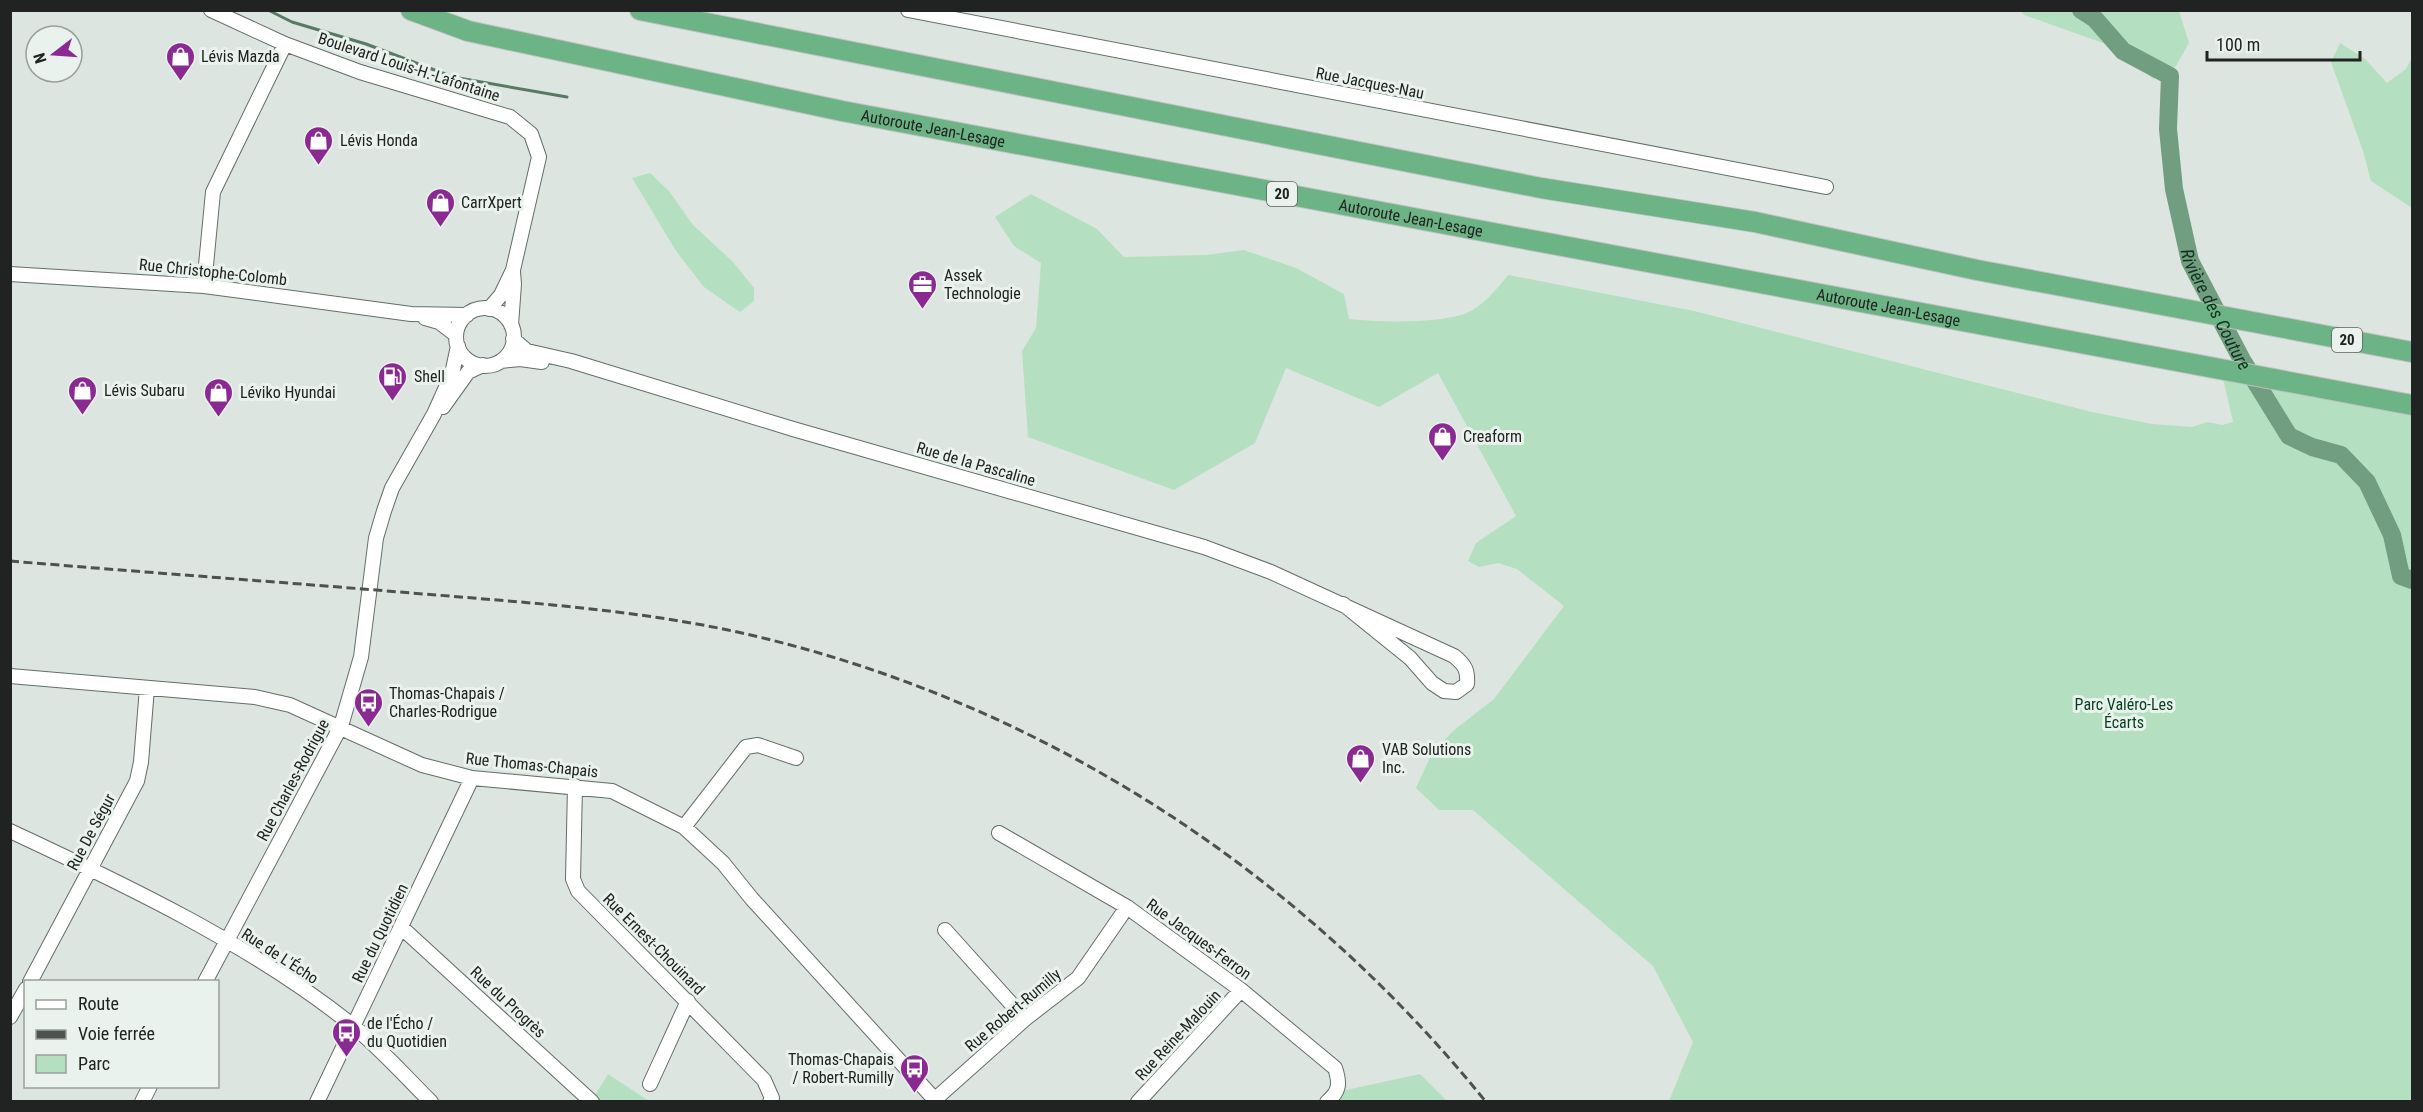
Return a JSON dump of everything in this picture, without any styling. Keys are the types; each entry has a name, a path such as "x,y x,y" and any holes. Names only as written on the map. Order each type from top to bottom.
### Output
{"highway":[{"name":"Autoroute Jean-Lesage","path":"411,10 468,31 842,111 2412,405"},
{"name":"20","path":"640,10 1541,188 1755,222 1977,270 2412,352"}],"street":[{"name":"Boulevard Louis-H.-Lafontaine","path":"211,10 285,44 360,72 510,117 531,134 539,157 513,270 501,296 489,309"},
{"name":"Rue Jacques-Nau","path":"909,10 1826,187"},
{"path":"204,286 209,210 213,192 285,44"},
{"name":"Boulevard Louis-H.-Lafontaine","path":"512,332 513,270"},
{"name":"Rue Christophe-Colomb","path":"10,274 204,286 411,314 467,315"},
{"path":"478,309 489,309 503,315 512,332 511,348 501,361 492,365 483,365 467,360 457,340 459,324 467,315 478,309"},
{"name":"Rue Christophe-Colomb","path":"411,314 439,322 457,340"},
{"name":"Rue de la Pascaline","path":"512,332 527,351 571,361 594,370 1204,547 1271,572 1343,603 1454,656 1463,663 1468,672 1467,684 1456,692 1444,691 1432,683 1410,658 1343,603"},
{"name":"Rue Charles-Rodrigue","path":"206,980 341,726 362,657 376,538 384,511 392,488 434,414 452,374 457,340"},
{"name":"Rue de la Pascaline","path":"501,361 520,359 594,370"},
{"name":"Rue Charles-Rodrigue","path":"434,414 445,405 468,372 483,365"},
{"name":"Rue Thomas-Chapais","path":"10,676 255,697 290,705 341,726 422,765 472,778 612,791 684,827 723,863 752,900 935,1101"},
{"name":"Rue De Ségur","path":"31,980 137,781 141,762 147,688"},
{"path":"684,827 746,747 758,745 795,758"},
{"name":"Rue du Quotidien","path":"316,1101 472,778"},
{"name":"Rue Ernest-Chouinard","path":"575,786 573,879 578,891 764,1080 772,1098 770,1101"},
{"name":"Rue de L'Écho","path":"10,831 90,868 226,941 291,980 353,1026 431,1101"},
{"name":"Rue Jacques-Ferron","path":"999,833 1127,907 1241,990 1335,1068 1339,1081 1337,1092 1327,1101"},
{"name":"Rue Robert-Rumilly","path":"935,1101 1025,1019 1078,978 1127,907"},
{"name":"Rue du Progrès","path":"401,927 592,1101"},
{"path":"945,930 1025,1019"},
{"name":"Rue Reine-Malouin","path":"1138,1101 1241,990"},
{"path":"10,1017 24,992"},
{"path":"650,1084 688,1001"}],"green space":[{"path":"2021,11 2179,11 2189,43 2176,66 2153,79 2114,47 2024,15"},
{"path":"2340,43 2365,59 2387,83 2406,69 2412,58 2412,208 2371,181 2363,151 2331,62"},
{"path":"650,173 669,191 693,225 733,262 754,288 754,301 740,312 704,287 676,251 632,178"},
{"name":"Parc Valéro-Les Écarts","path":"1031,194 1097,229 1124,257 1206,255 1244,250 1296,268 1344,294 1349,319 1423,321 1464,314 1483,303 1508,275 1694,311 2092,412 2152,424 2192,427 2208,422 2222,425 2233,422 2221,370 2412,405 2412,1101 1669,1101 1693,1042 1653,966 1473,810 1439,810 1416,788 1432,753 1453,731 1494,699 1564,606 1517,569 1498,563 1479,567 1468,561 1476,543 1516,516 1438,373 1379,407 1286,368 1255,443 1174,490 1028,437 1022,351 1036,328 1041,263 1014,246 995,217"},
{"path":"608,1074 649,1101 591,1102"},
{"path":"1420,1074 1447,1101 1333,1102 1337,1092"}],"waterway":[{"path":"268,10 292,22 366,44 453,77 567,97"},
{"name":"Rivière des Couture","path":"2081,10 2095,19 2123,51 2170,76 2168,129 2174,189 2190,261 2242,360 2289,436 2312,447 2341,455 2367,482 2392,535 2401,576 2412,580"}],"railway":[{"path":"10,561 509,601 656,617 728,630 839,659 946,697 1049,745 1148,801 1241,865 1329,937 1411,1016 1486,1102"}],"place":[{"name":"Lévis Mazda","path":"180,82"},
{"name":"Lévis Honda","path":"319,166"},
{"name":"CarrXpert","path":"440,228"},
{"name":"Assek Technologie","path":"923,310"},
{"name":"Shell","path":"393,402"},
{"name":"Lévis Subaru","path":"83,416"},
{"name":"Léviko Hyundai","path":"219,418"},
{"name":"Creaform","path":"1442,462"},
{"name":"Thomas-Chapais / Charles-Rodrigue","path":"368,728"},
{"name":"VAB Solutions Inc.","path":"1361,784"},
{"name":"de l'Écho / du Quotidien","path":"346,1058"},
{"name":"Thomas-Chapais / Robert-Rumilly","path":"915,1094"}]}
